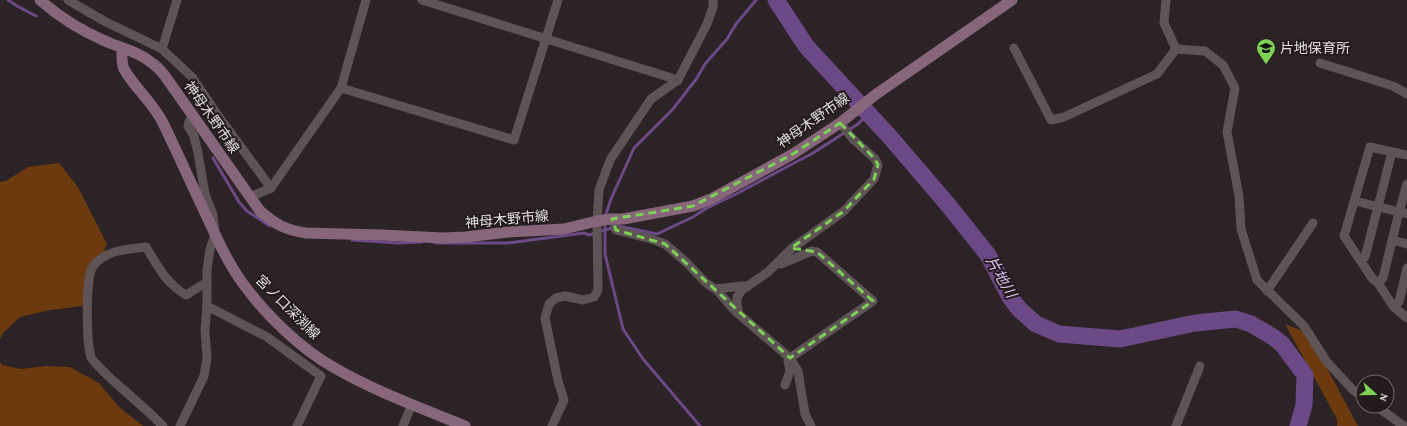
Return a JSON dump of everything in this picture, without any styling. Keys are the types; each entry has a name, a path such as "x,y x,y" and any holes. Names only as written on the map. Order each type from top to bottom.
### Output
{"main road":[{"name":"神母木野市線","path":"40,0 61,16 88,33 139,54 153,63 165,76 260,211 271,221 284,228 306,233 443,238 466,238 508,232 564,229 586,224 606,223 693,206 711,199 793,154 842,123 875,95 1012,0"},
{"name":"宮ノ口深渕線","path":"122,48 122,61 124,68 163,122 215,235 233,268 244,285 267,312 293,338 332,367 360,382 466,426"}],"street":[{"path":"68,0 104,21 162,49 192,77 271,188"},
{"path":"162,49 177,0"},
{"path":"250,197 271,188 341,88 366,0"},
{"path":"422,0 678,80"},
{"path":"341,88 514,140 558,0"},
{"path":"552,426 564,400 558,381 545,318 549,304 556,298 565,296 583,300 594,296 598,290 598,236 606,223 599,190 610,160 651,99 678,80 706,24 713,7 713,0"},
{"path":"1166,0 1164,23 1176,49"},
{"path":"1014,48 1051,120 1064,117 1157,74 1176,49"},
{"path":"1176,49 1205,51 1223,65 1235,88 1227,132 1239,196 1241,229 1257,280 1304,326 1327,362 1355,391"},
{"path":"1320,63 1393,86 1407,94"},
{"path":"180,426 204,376 207,358 205,330 207,306 207,269 210,249 215,235 213,215 205,194 194,136 188,126 193,116"},
{"path":"739,314 737,304 742,290 753,287 791,248 844,211 874,179 878,165 875,159 853,139 842,123"},
{"path":"1407,155 1370,148 1344,236 1393,306 1407,318"},
{"path":"1360,260 1366,257 1392,152"},
{"path":"1378,283 1383,278 1392,240 1403,213 1407,184"},
{"path":"1355,201 1403,213"},
{"path":"606,223 665,244 715,289 739,314 790,358 798,371 805,414 811,426"},
{"path":"1268,290 1313,223"},
{"path":"1392,240 1407,244"},
{"path":"163,426 109,376 91,357 87,326 88,279 91,267 97,261 118,250 146,247 164,278 186,295 207,282"},
{"path":"776,263 781,264 812,251 817,252 873,301 790,358 788,361 790,371 785,384"},
{"path":"1393,306 1399,302 1407,268"},
{"path":"715,289 742,286 753,287"},
{"path":"207,306 266,337 321,376 297,426"},
{"path":"1176,426 1200,366"},
{"path":"403,426 412,404"},
{"path":"1387,414 1404,426"}],"highlighted area":[{"path":"840,123 875,159 878,165 874,179 844,211 791,248 817,252 873,301 790,358 665,244 616,230 612,219 693,206 793,154"}],"shaded area":[{"path":"59,163 78,187 107,244 82,306 50,310 20,317 3,333 0,339 0,182 6,181 28,167"},
{"path":"1285,324 1308,333 1358,426 1337,426 1337,419"},
{"path":"0,362 2,365 21,369 47,366 70,367 99,383 119,407 143,426 0,426"}],"waterway":[{"path":"8,0 36,16"},
{"path":"605,217 611,199 634,148 673,109 697,78 705,64 727,39 736,24 756,0"},
{"name":"片地川","path":"776,0 806,46 890,137 949,206 988,255 1010,297 1020,310 1036,324 1059,334 1120,339 1195,323 1236,319 1251,324 1282,344 1305,375 1304,405 1298,426"},
{"path":"435,243 508,243 584,233 589,235 618,226 657,234 693,217 705,209 813,153 858,124 868,114"},
{"path":"213,158 239,202 247,211 270,226"},
{"path":"605,223 605,254 623,329 643,359 700,426"},
{"path":"352,240 398,243 422,242"}],"place":[{"name":"片地保育所","path":"1266,65"}]}
